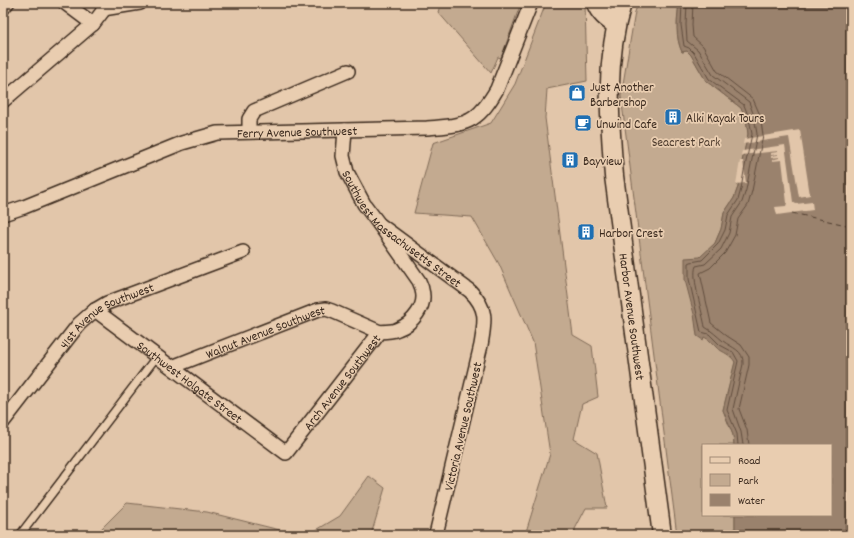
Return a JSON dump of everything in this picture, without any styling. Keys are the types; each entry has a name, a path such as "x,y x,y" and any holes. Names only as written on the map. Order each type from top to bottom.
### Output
{"main road":[{"path":"596,3 603,15 616,25"},
{"name":"Harbor Avenue Southwest","path":"622,3 616,25 610,68 609,108 614,168 662,535"}],"street":[{"path":"65,3 93,24"},
{"path":"3,101 93,24 106,6 140,3"},
{"name":"Ferry Avenue Southwest","path":"3,214 24,207 182,143 217,133 427,128 454,126 468,121 480,113 497,89 531,3"},
{"path":"249,132 249,119 254,111 348,71"},
{"name":"Southwest Massachusetts Street","path":"345,130 343,156 347,172 364,204 379,224 470,291 478,299 485,315"},
{"name":"Arch Avenue Southwest","path":"286,453 380,332 397,330 406,325 415,317 420,308 423,299 423,290 419,281 379,224"},
{"name":"41st Avenue Southwest","path":"3,422 79,324 95,310 107,303 243,252"},
{"name":"Walnut Avenue Southwest","path":"172,367 318,310 326,309 332,311 380,332"},
{"name":"Southwest Holgate Street","path":"95,310 286,453"},
{"name":"Victoria Avenue Southwest","path":"434,535 437,530 481,345 485,315"}],"lane":[{"path":"3,13 11,3"},
{"path":"20,535 157,356"}],"green space":[{"path":"441,3 521,3 501,58 498,57 491,73 438,12"},
{"path":"546,3 585,3 587,81 547,89 545,118 573,335 592,346 598,397 582,404 574,439 597,453 607,508 586,508 575,529 575,535 525,535 550,454 533,342 499,264 472,217 414,213 433,143 491,123 515,84"},
{"name":"Seacrest Park","path":"638,3 679,3 677,34 682,52 687,51 691,55 706,81 741,108 746,119 748,134 738,187 734,198 724,213 721,229 715,243 735,362 723,410 733,435 734,444 702,444 702,516 735,516 735,530 738,535 677,535 621,96 635,12"},
{"path":"369,476 385,488 371,535 308,535 340,516"},
{"path":"127,503 207,512 300,535 95,535"}],"water":[{"path":"679,3 851,3 851,535 738,535 735,530 735,516 832,516 832,444 734,444 733,435 723,410 735,362 731,357 717,348 708,339 704,337 703,340 697,336 694,314 685,280 685,258 700,257 715,243 721,229 724,213 734,198 738,187 748,134 746,119 741,108 706,81 691,55 687,51 682,52 677,34"}],"pier":[{"path":"800,130 810,195 799,197 789,137 743,144 744,139"},
{"path":"785,145 793,202 796,204 812,202 813,210 777,215 775,207 786,206 787,203 782,160 772,161 779,157 771,158 771,156 778,154 771,155 771,153 778,151 741,155 742,151"},
{"path":"740,161 743,161 746,183 736,184"}],"ferry route":[{"path":"792,213 851,226"}],"place":[{"name":"Just Another Barbershop","path":"577,93"},
{"name":"Alki Kayak Tours","path":"673,117"},
{"name":"Unwind Cafe","path":"583,123"},
{"name":"Bayview","path":"570,160"},
{"name":"Harbor Crest","path":"586,232"}]}
